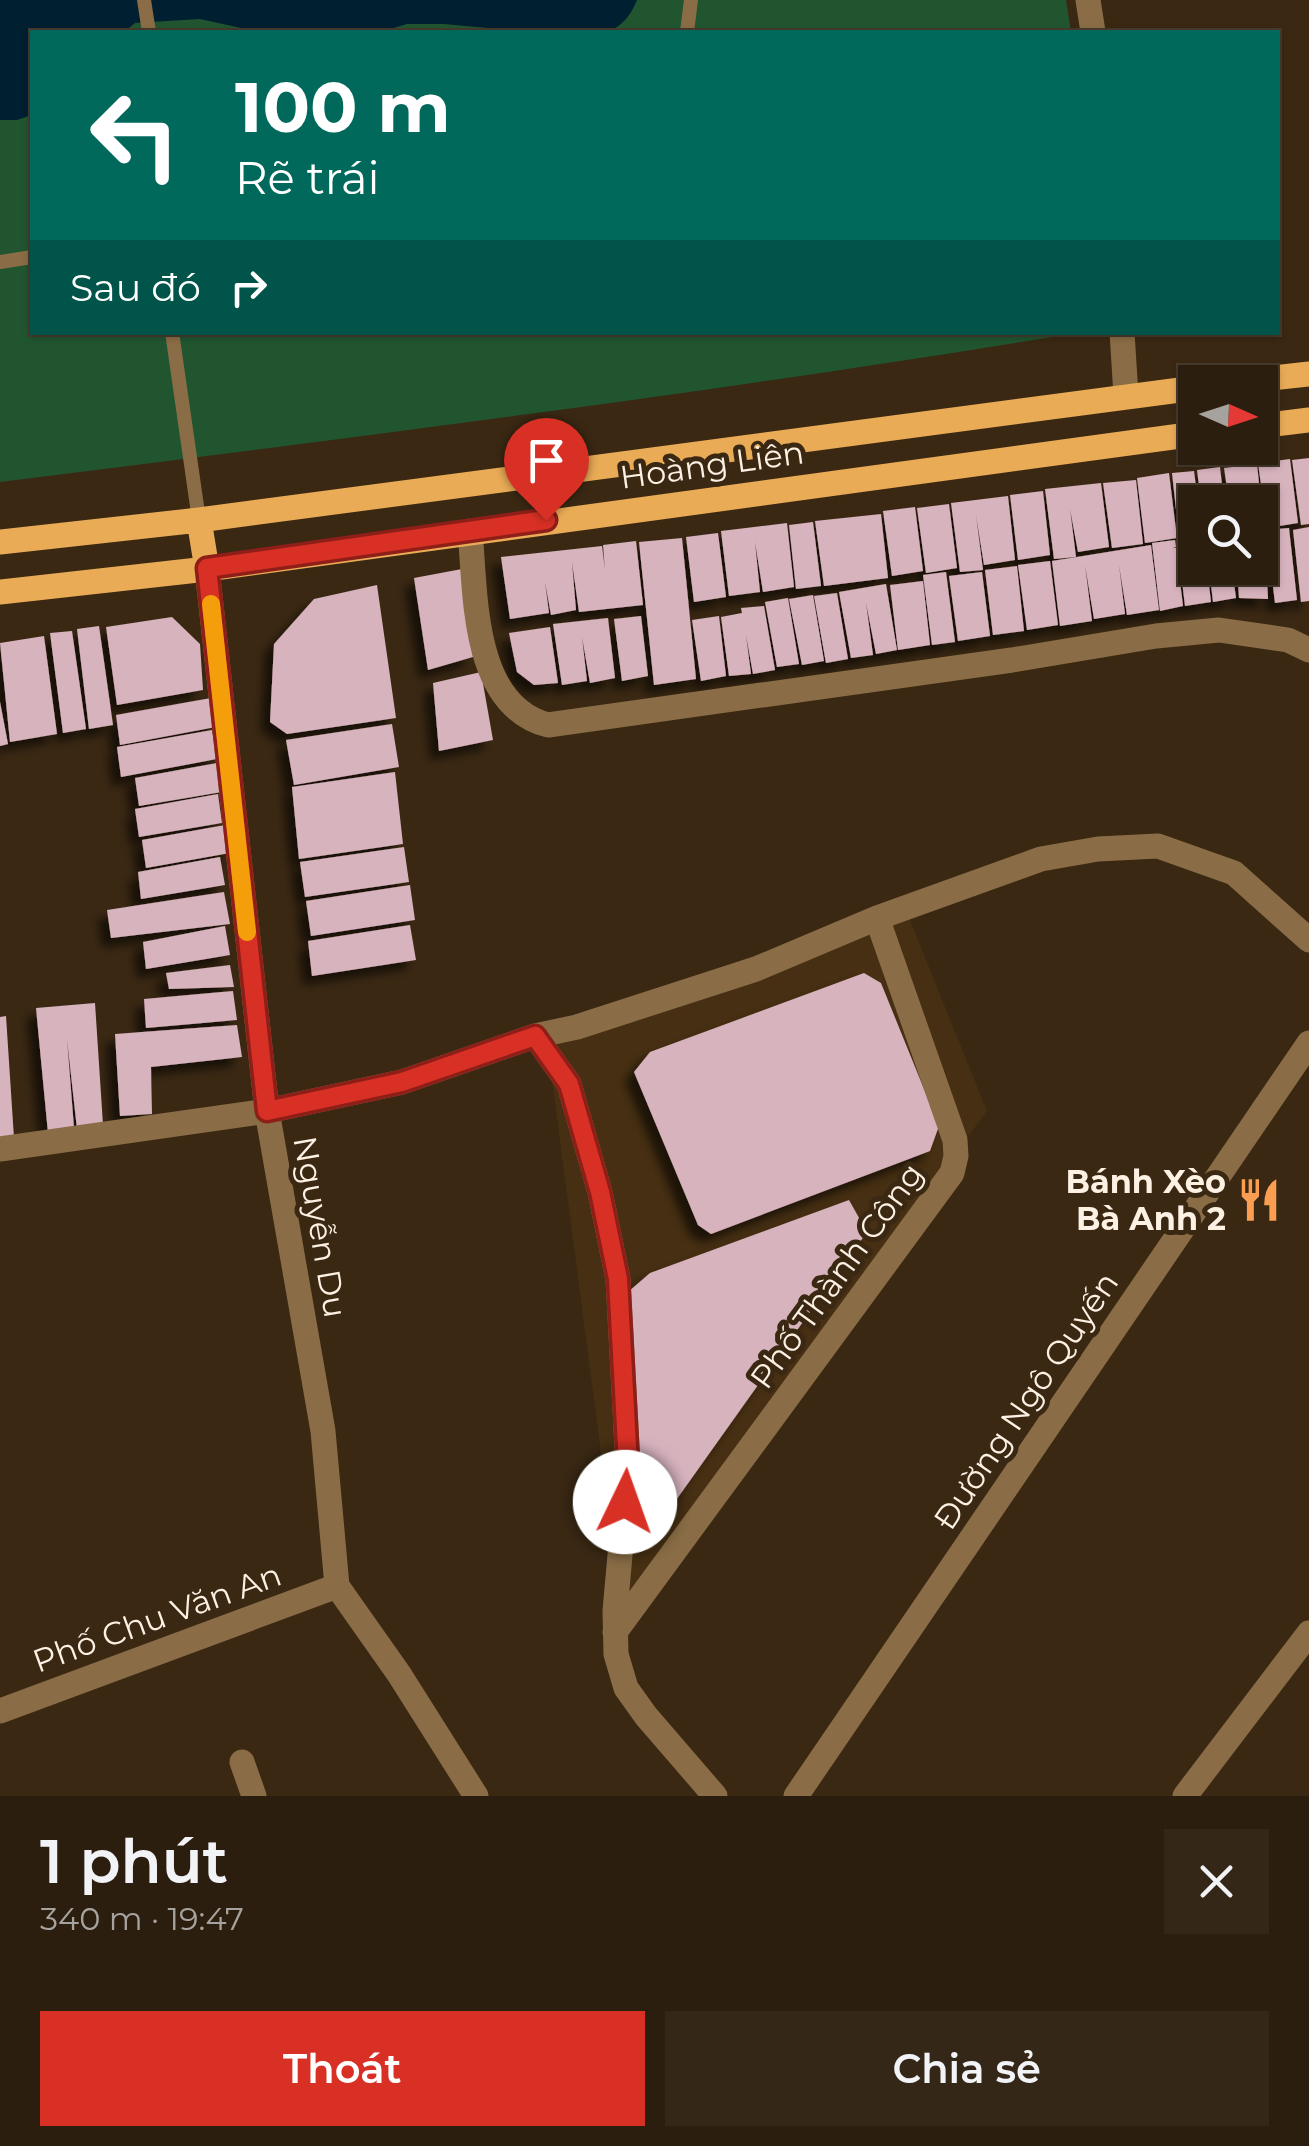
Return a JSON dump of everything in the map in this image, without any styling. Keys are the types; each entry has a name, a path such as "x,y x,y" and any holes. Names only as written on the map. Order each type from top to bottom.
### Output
{"main road":[{"path":"1278,377 1309,374"},
{"name":"Hoàng Liên","path":"0,542 199,520 1178,390"},
{"path":"1118,443 1126,396"},
{"path":"1278,424 1309,420"},
{"name":"Hoàng Liên","path":"0,592 207,568 1178,436"},
{"path":"199,520 207,568"}],"street":[{"path":"1088,0 1094,30"},
{"path":"1122,335 1126,396"},
{"path":"470,531 480,640 489,670 524,714 548,724 1012,660 1156,636 1219,630 1288,640 1309,650"},
{"name":"Nguyễn Du","path":"207,568 267,1111 323,1431 337,1586"},
{"path":"0,1149 267,1111 402,1082 535,1036 577,1027 756,969 877,918 1041,859 1158,846 1234,872 1309,940"},
{"name":"Phố Thành Công","path":"616,1632 952,1172 955,1140 877,918"},
{"path":"535,1036 569,1084 600,1192 618,1279 628,1465 616,1654 626,1688 715,1796"},
{"name":"Đường Ngô Quyến","path":"796,1796 1309,1043"},
{"path":"337,1586 400,1674 476,1796"},
{"name":"Phố Chu Văn An","path":"0,1711 337,1586"},
{"path":"1185,1796 1308,1639"},
{"path":"242,1762 254,1796"}],"lane":[{"path":"144,0 149,30"},
{"path":"687,30 691,0"},
{"path":"0,262 30,257"},
{"path":"172,335 199,520"}],"shaded area":[{"path":"904,905 987,1111 621,1605 545,1027"}],"green space":[{"path":"0,0 1066,0 1071,30 30,30 30,335 1063,335 673,394 0,482"}],"water":[{"path":"0,0 637,0 625,20 610,30 407,24 387,30 251,30 200,19 135,23 126,30 30,30 30,116 0,120"}],"building":[{"path":"1309,458 1309,524 1301,525 1292,460"},
{"path":"1290,459 1298,523 1278,526 1278,485 1261,485 1258,465 1278,465 1278,460"},
{"path":"1257,465 1259,485 1226,485 1224,468"},
{"path":"1220,467 1222,485 1199,485 1197,470"},
{"path":"1194,471 1196,485 1178,485 1178,528 1172,473"},
{"path":"1169,473 1177,538 1145,543 1137,478"},
{"path":"1136,480 1143,544 1112,548 1103,483"},
{"path":"1101,483 1109,547 1078,552 1070,509 1076,557 1054,559 1045,489"},
{"path":"1043,491 1050,555 1018,560 1010,495"},
{"path":"1008,496 1015,560 984,565 976,515 983,570 960,572 951,503"},
{"path":"949,504 957,568 926,573 917,508"},
{"path":"915,507 923,571 892,576 883,511"},
{"path":"881,514 888,578 824,586 815,521"},
{"path":"813,522 821,586 796,589 789,525"},
{"path":"787,523 794,587 763,592 755,542 760,592 729,596 721,531"},
{"path":"1309,527 1309,601 1301,602 1293,530"},
{"path":"1289,528 1297,600 1275,603 1273,585 1278,585 1278,529"},
{"path":"718,533 726,597 694,602 686,537"},
{"path":"682,538 696,679 654,685 639,542"},
{"path":"1175,540 1183,606 1160,611 1152,543"},
{"path":"636,541 643,605 579,612 572,562 576,610 551,615 545,582 549,613 510,619 501,557 602,546 605,570 603,545"},
{"path":"1151,545 1159,610 1127,615 1119,565 1125,614 1094,619 1085,565 1092,621 1060,626 1052,561"},
{"path":"1050,561 1058,625 1027,630 1018,565"},
{"path":"1017,566 1024,631 993,635 985,570"},
{"path":"462,569 473,657 428,670 414,578"},
{"path":"946,572 955,642 932,645 923,575"},
{"path":"982,572 990,636 958,641 949,576"},
{"path":"923,581 930,645 898,650 890,585"},
{"path":"886,584 897,650 876,654 866,603 873,655 851,658 839,592"},
{"path":"377,585 396,718 287,734 270,722 274,644 314,599"},
{"path":"1182,585 1209,585 1211,602 1185,606"},
{"path":"1211,585 1234,585 1236,598 1213,602"},
{"path":"1238,585 1267,585 1268,599 1239,598"},
{"path":"837,593 848,659 826,663 814,596"},
{"path":"813,595 824,661 802,665 789,599"},
{"path":"788,598 799,664 777,667 765,602"},
{"path":"764,606 775,670 753,674 746,635 751,674 729,676 721,617 742,613 741,608"},
{"path":"641,616 648,676 622,681 614,619"},
{"path":"719,616 726,676 701,681 692,620"},
{"path":"172,617 200,644 203,690 117,705 106,627"},
{"path":"608,618 615,678 590,683 582,637 587,681 562,685 553,624"},
{"path":"99,626 113,725 89,729 77,629"},
{"path":"550,627 558,683 534,685 517,672 509,633"},
{"path":"72,631 86,729 63,733 50,633"},
{"path":"44,636 57,734 10,742 0,643"},
{"path":"481,672 493,740 439,751 433,683"},
{"path":"211,698 216,727 120,745 116,715"},
{"path":"0,702 8,744 0,746"},
{"path":"392,724 399,767 294,785 286,740"},
{"path":"212,730 217,759 121,777 117,747"},
{"path":"217,763 222,792 139,806 135,778"},
{"path":"395,772 403,844 299,859 292,787"},
{"path":"218,794 222,823 139,837 135,809"},
{"path":"225,825 230,853 146,868 142,840"},
{"path":"404,847 409,882 305,897 300,862"},
{"path":"220,857 225,885 141,899 138,872"},
{"path":"410,885 415,920 311,936 306,901"},
{"path":"224,892 230,924 111,938 107,910"},
{"path":"410,925 416,960 312,976 308,941"},
{"path":"225,926 230,955 146,969 143,942"},
{"path":"230,965 234,987 169,989 166,973"},
{"path":"864,973 881,983 939,1126 930,1151 711,1234 698,1225 634,1072 650,1052"},
{"path":"233,991 237,1020 146,1028 144,999"},
{"path":"95,1003 103,1125 77,1129 67,1039 74,1128 48,1133 36,1008"},
{"path":"6,1016 14,1138 0,1141 0,1017"},
{"path":"237,1025 242,1057 151,1067 152,1114 120,1116 115,1034"},
{"path":"849,1200 867,1232 652,1534 638,1527 628,1292 650,1273"}],"slow traffic":[{"path":"211,604 247,932"}],"place":[{"name":"Bánh Xèo Bà Anh 2","path":"1259,1200"}],"route":[{"path":"546,520 207,568 267,1111 402,1082 535,1036 569,1084 600,1192 618,1279 628,1465 625,1502"}]}
